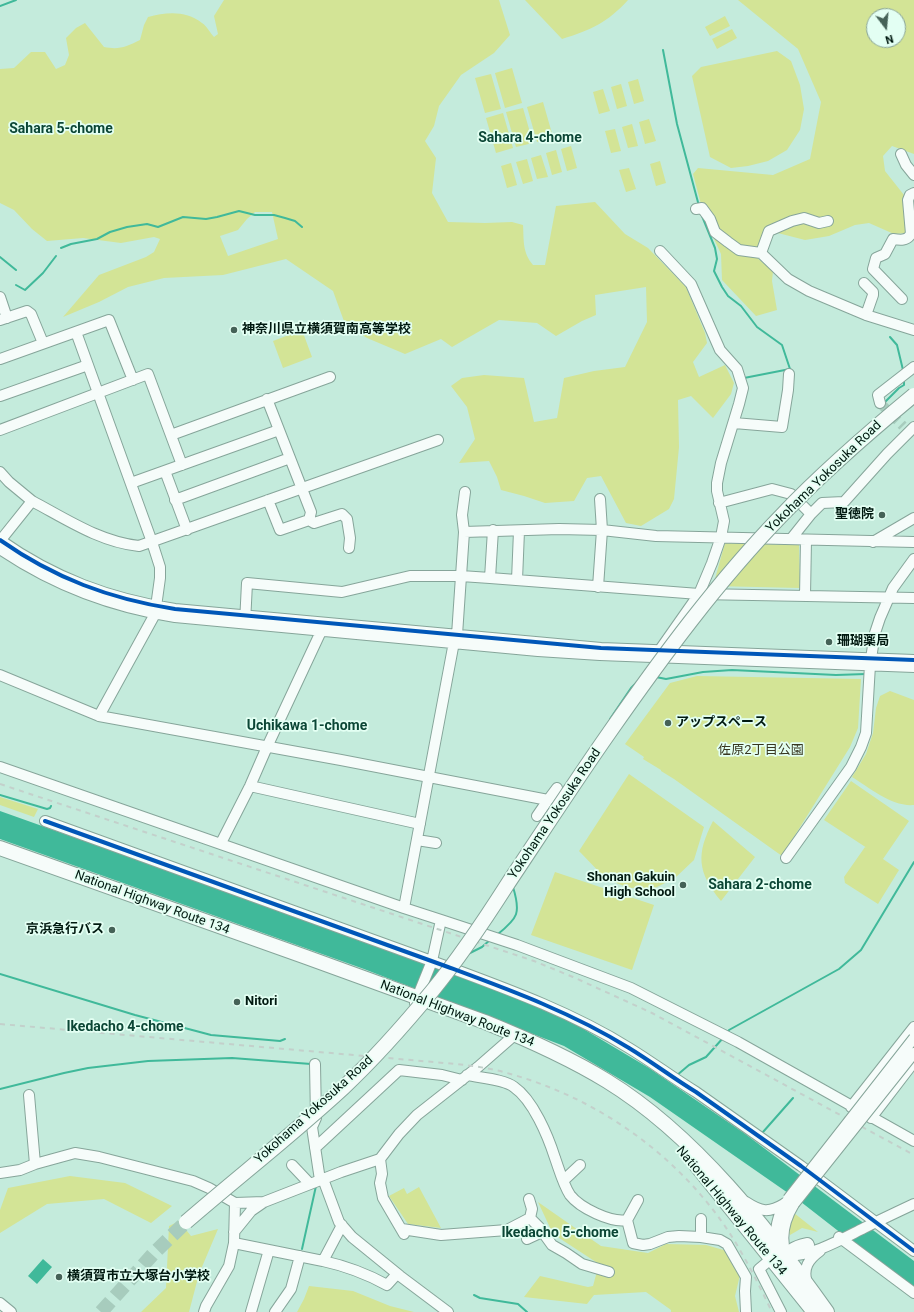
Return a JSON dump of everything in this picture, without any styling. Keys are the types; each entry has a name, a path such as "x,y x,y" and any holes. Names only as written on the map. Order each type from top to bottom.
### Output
{"highway":[{"name":"Yokohama Yokosuka Road","path":"914,395 836,462 782,515 709,600 655,669 616,723 466,946 434,988 396,1033 365,1067 328,1101 187,1224 334,1101 371,1066 410,1024 471,947 611,738 659,671 710,605 745,562 793,509 858,447 914,400"},
{"name":"National Highway Route 134","path":"0,848 417,998 562,1055 608,1082 671,1129 728,1186 808,1285 827,1312"},
{"name":"National Highway Route 134","path":"0,856 417,998"},
{"name":"National Highway Route 134","path":"512,1036 604,1088 666,1134 702,1172 752,1236 777,1248"},
{"path":"777,1248 790,1252 796,1248 807,1245"},
{"path":"777,1248 787,1266 806,1291 815,1312"}],"street":[{"path":"901,154 906,165 914,175"},
{"path":"902,298 873,269 876,258 885,254 893,239 906,240 909,238 911,234 908,200 910,195 914,193"},
{"path":"696,209 702,208 710,219 715,232 739,250 760,253 788,279 809,291 866,315 914,330"},
{"path":"760,253 769,231 779,225 804,218 819,223 828,221"},
{"path":"659,654 699,594 721,538 724,521 717,491 721,463 734,423 743,388 737,369 720,350 691,284 660,250"},
{"path":"864,283 873,292 866,315"},
{"path":"0,296 4,319 27,312 31,314 43,344"},
{"path":"0,359 109,320 133,380"},
{"path":"76,332 160,567 156,610 99,716"},
{"path":"0,396 88,365"},
{"path":"880,402 878,395 914,367"},
{"path":"0,430 148,374 182,465"},
{"path":"734,423 782,427 789,374"},
{"path":"171,435 330,377"},
{"path":"267,399 311,512 309,520"},
{"path":"791,539 822,503 844,502 909,428"},
{"path":"131,483 279,430"},
{"path":"0,472 9,482 32,501 100,537 125,545 139,546 438,440"},
{"path":"176,500 290,458"},
{"path":"165,471 187,530"},
{"path":"719,503 772,489 791,494 811,514"},
{"path":"404,908 455,639 464,532 462,515 465,492"},
{"path":"598,587 602,530 600,499"},
{"path":"268,500 280,530 309,520 314,523 342,514 347,519 349,548"},
{"path":"32,501 0,540 23,556 68,579 109,595 135,602 156,610"},
{"path":"873,542 914,518"},
{"path":"464,532 559,529 602,530 656,536 914,542"},
{"path":"490,578 493,530"},
{"path":"517,580 520,531"},
{"path":"805,596 806,540"},
{"path":"0,549 32,569 77,591 115,604 156,610 245,620 455,639 546,651 871,662 914,667"},
{"path":"786,858 851,766 861,747 866,733 871,662 875,633 887,598 914,559"},
{"path":"245,620 247,583 342,592 410,576 461,576 699,594 914,598"},
{"path":"221,843 250,786 266,747 323,627"},
{"path":"871,662 914,660"},
{"path":"0,674 99,716 548,800"},
{"path":"0,767 404,908 517,945 631,988 738,1042 914,1142"},
{"path":"250,786 420,824"},
{"path":"537,816 557,788"},
{"path":"45,821 431,963 446,966 503,987 572,1016 630,1048 696,1092 801,1166 872,1221 914,1251"},
{"path":"417,840 436,843"},
{"path":"417,998 431,963 441,920"},
{"path":"851,1107 914,1027"},
{"path":"234,1232 252,1211 264,1202 321,1179 380,1159 399,1134 417,1114 464,1078 512,1036"},
{"path":"781,1312 759,1269 777,1248 789,1203 914,1038"},
{"path":"728,1186 754,1208 764,1211 789,1203 914,1053"},
{"path":"871,1118 914,1062"},
{"path":"315,1064 316,1118 312,1127 315,1148 321,1179 339,1222 352,1237 397,1274 448,1312"},
{"path":"315,1148 399,1070 505,1082 514,1086 536,1113 570,1195 588,1209 604,1217 621,1221 627,1220"},
{"path":"29,1095 35,1164"},
{"path":"860,1095 880,1107"},
{"path":"0,1173 20,1170 35,1164 75,1153 99,1157 193,1181 209,1188 235,1203 264,1202"},
{"path":"380,1159 382,1174 380,1183 383,1198 403,1232 441,1235 507,1230 530,1218 532,1209 529,1199"},
{"path":"564,1180 580,1164"},
{"path":"292,1165 310,1184"},
{"path":"777,1248 808,1253 841,1238 914,1199"},
{"path":"638,1200 627,1220 634,1243 643,1245 650,1244 668,1237 679,1236 720,1240 727,1244 746,1277 746,1312"},
{"path":"204,1312 206,1306 230,1266 234,1244 235,1203"},
{"path":"872,1221 914,1204"},
{"path":"530,1218 539,1227 552,1245 582,1264 609,1272"},
{"path":"701,1219 701,1237"},
{"path":"323,1261 342,1225"},
{"path":"527,1239 542,1232"},
{"path":"808,1285 805,1273 806,1265 811,1258 841,1238"},
{"path":"807,1245 841,1238 914,1293"},
{"path":"234,1244 342,1265 372,1277 387,1285 397,1274"},
{"path":"250,1312 269,1250"},
{"path":"275,1312 291,1289 300,1256"},
{"path":"0,1303 11,1312"}],"green space":[{"path":"224,0 499,0 510,35 494,53 461,75 439,106 434,126 425,141 436,158 432,193 448,222 512,222 523,225 525,251 533,265 545,265 556,206 595,202 625,234 648,248 686,287 705,333 707,343 693,362 699,377 725,365 734,383 731,394 713,418 691,396 678,400 679,447 674,499 669,509 641,526 626,523 601,476 587,478 574,501 545,503 501,490 497,477 489,461 459,463 475,439 467,407 451,386 462,378 484,375 524,378 534,422 557,418 564,378 594,371 625,367 647,322 646,287 595,295 596,315 556,336 537,323 499,320 452,347 441,339 405,354 367,338 345,324 333,291 286,259 223,275 164,278 128,287 99,302 63,317 99,275 146,257 154,252 160,239 154,237 121,243 83,238 47,241 32,229 14,210 0,203 0,69 14,68 31,52 45,52 56,69 65,65 69,55 66,38 76,28 85,23 104,47 118,48 140,40 148,17 169,13 183,14 196,19 204,24 214,37 218,34 214,16","holes":["255,212 272,212 278,239 228,256 220,236 238,230"]},
{"path":"525,0 628,0 613,15 598,25 562,39"},
{"path":"738,0 914,0 914,154 892,146 883,156 885,171 904,195 908,233 894,234 869,223 855,225 829,236 805,240 774,232 756,257 773,271 772,281 777,310 756,316 722,280 721,254 705,219 693,174 698,168 773,175 810,159 821,102 798,49"},
{"path":"725,16 730,26 710,36 705,27"},
{"path":"732,29 737,38 717,49 712,39"},
{"path":"777,51 791,61 800,85 804,109 800,130 787,150 768,161 731,168 710,157 692,76 701,67"},
{"path":"512,68 522,103 505,108 495,73"},
{"path":"491,74 501,109 485,113 475,78"},
{"path":"638,79 644,101 634,104 628,82"},
{"path":"621,84 627,106 617,109 611,87"},
{"path":"603,89 610,111 599,114 593,92"},
{"path":"543,102 553,137 537,142 527,107"},
{"path":"523,108 533,143 516,147 506,112"},
{"path":"503,113 513,148 496,153 486,118"},
{"path":"649,119 656,141 645,144 639,122"},
{"path":"632,124 638,146 628,148 622,127"},
{"path":"615,129 621,151 611,153 605,131"},
{"path":"571,146 577,168 567,171 561,149"},
{"path":"556,150 562,172 552,175 546,153"},
{"path":"541,155 548,177 537,179 531,158"},
{"path":"527,159 533,181 523,184 516,162"},
{"path":"660,161 666,183 656,186 650,164"},
{"path":"511,163 517,185 507,188 501,166"},
{"path":"629,168 636,189 626,192 619,170"},
{"path":"302,330 312,357 283,368 273,341"},
{"path":"725,543 799,545 800,588 713,586"},
{"name":"佐原2丁目公園","path":"697,676 861,679 858,728 850,747 782,856 674,779 643,759 644,757 625,744 670,683"},
{"path":"890,691 914,700 914,805 906,805 889,800 852,777 866,754 873,733 876,708 880,696"},
{"path":"629,774 704,827 694,860 675,878 655,888 629,888 606,879 579,851"},
{"path":"851,781 909,821 883,859 899,870 878,904 845,883 844,877 865,847 867,848 824,820"},
{"path":"0,797 38,809 34,817 0,805"},
{"path":"713,821 755,857 721,901 707,881 703,872 702,862 704,843"},
{"path":"555,872 654,905 632,970 531,935"},
{"path":"70,1176 125,1183 172,1206 151,1223 104,1199 47,1204 0,1233 0,1210 8,1188"},
{"path":"419,1187 441,1228 408,1224 389,1196 404,1188 407,1194"},
{"path":"538,1202 601,1246 648,1253 666,1244 706,1245 727,1251 740,1275 735,1296 739,1312 671,1312 671,1310 646,1292 594,1295 587,1304 524,1297 540,1276 588,1287 593,1286 599,1264 553,1234"},
{"path":"794,1213 818,1232 802,1228 790,1235 788,1229"},
{"path":"179,1221 191,1236 218,1229 199,1274 189,1312 141,1312 166,1288 169,1226"},
{"path":"309,1286 353,1291 390,1306 414,1312 297,1312"}],"shaded area":[{"path":"0,811 247,899 555,1012 649,1068 744,1133 914,1261 914,1290 801,1202 650,1097 564,1046 364,969 0,839"},
{"path":"43,1259 52,1267 37,1284 28,1276"}],"waterway":[{"path":"0,6 16,0"},
{"path":"663,50 677,124 699,206"},
{"path":"61,248 71,244 97,239 110,232 127,227 147,224 158,227 183,217 206,219 239,211 255,215 274,215 295,221 302,227"},
{"path":"702,216 715,248 717,259 714,271 722,287 728,296 741,306 757,327 782,345 790,369 744,378"},
{"path":"16,285 25,290 43,273 56,256"},
{"path":"0,257 16,270"},
{"path":"890,337 897,345 903,370"},
{"path":"884,411 883,404 904,385 904,379"},
{"path":"656,677 666,679 703,672 732,670 836,675 866,674"},
{"path":"610,719 631,688 638,681"},
{"path":"0,795 47,809 51,806"},
{"path":"727,1033 729,1030 839,969 861,950 914,862"},
{"path":"498,934 510,924 516,914 517,903 513,887"},
{"path":"468,954 482,947 491,939"},
{"path":"0,974 135,1015 211,1035 280,1041 285,1039"},
{"path":"676,1076 689,1065 706,1057 723,1038"},
{"path":"0,1089 88,1068 148,1061 232,1058 311,1064"},
{"path":"763,1132 793,1098"},
{"path":"302,1249 316,1186"},
{"path":"474,1295 480,1298 518,1304 527,1312"}],"tunnel":[{"path":"880,403 903,426"},
{"path":"101,1312 154,1253 186,1222"}],"railway":[{"path":"0,784 534,961 652,1013 914,1155"},
{"path":"0,1024 456,1064 501,1071 541,1084 574,1098 606,1115 636,1135 664,1158 690,1183 713,1210 734,1240 754,1275 772,1312"}],"cycle path":[{"path":"0,540 41,565 83,585 105,593 151,605 175,609 601,648 914,660"},
{"path":"45,821 471,976 541,1003 586,1024 608,1035 696,1092 801,1166 914,1251"}],"place":[{"name":"神奈川県立横須賀南高等学校","path":"234,330"},
{"name":"聖徳院","path":"882,515"},
{"name":"珊瑚薬局","path":"829,642"},
{"name":"アップスペース","path":"668,723"},
{"name":"Shonan Gakuin High School","path":"683,885"},
{"name":"京浜急行バス","path":"112,930"},
{"name":"Nitori","path":"237,1002"},
{"name":"横須賀市立大塚台小学校","path":"59,1277"}],"district":[{"name":"Sahara 5-chome","path":"61,129"},
{"name":"Sahara 4-chome","path":"530,138"},
{"name":"Uchikawa 1-chome","path":"307,726"},
{"name":"Sahara 2-chome","path":"760,885"},
{"name":"Ikedacho 4-chome","path":"125,1027"},
{"name":"Ikedacho 5-chome","path":"560,1233"}]}
